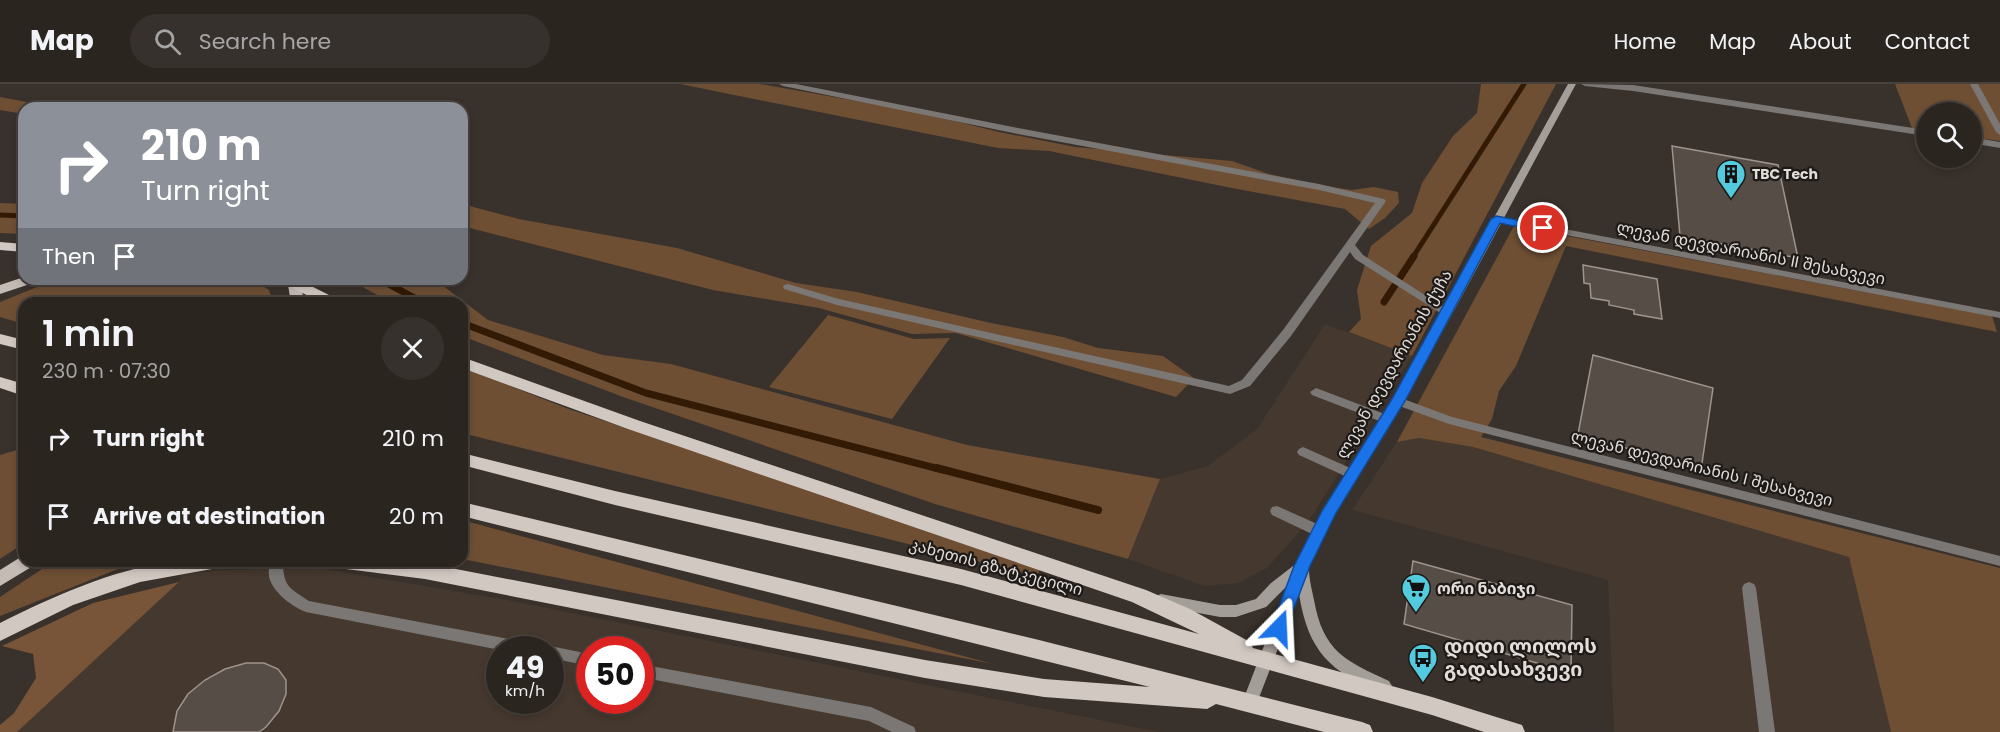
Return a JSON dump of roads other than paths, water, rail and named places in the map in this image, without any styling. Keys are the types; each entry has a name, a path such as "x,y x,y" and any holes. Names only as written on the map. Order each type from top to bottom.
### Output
{"highway":[{"path":"0,246 18,248"},
{"path":"299,285 322,297"},
{"path":"0,339 18,344"},
{"path":"468,364 634,425 1139,596 1183,615 1266,661"},
{"path":"0,382 18,388"},
{"name":"კახეთის გზატკეცილი","path":"468,461 615,498 961,578 1432,706 1514,732"},
{"path":"468,510 1362,732"},
{"path":"0,633 66,599 140,574 179,567"},
{"path":"393,567 425,571 925,669 1033,687 1250,703"}],"main road":[{"name":"ლევან დევდარიანის ქუჩა","path":"1250,703 1302,566 1319,531 1398,401 1572,84"},
{"path":"0,290 18,283"},
{"path":"1139,596 1220,611 1236,611 1261,603 1276,587 1302,566"},
{"path":"1302,566 1309,618 1321,647 1361,676 1432,706"},
{"path":"0,579 18,567"}],"street":[{"path":"783,84 1018,131 1319,187 1381,201 1287,333 1246,383 1230,390 837,302 788,287"},
{"path":"1584,84 1633,88 1916,132"},
{"path":"1974,84 2000,132"},
{"path":"1982,142 2000,145"},
{"name":"ლევან დევდარიანის II შესახვევი","path":"1496,219 2000,315"},
{"path":"1350,245 1359,257 1446,312"},
{"path":"1316,392 1386,419"},
{"name":"ლევან დევდარიანის I შესახვევი","path":"1398,401 1449,420 2000,561"},
{"path":"1303,452 1352,474"},
{"path":"1276,511 1319,531"},
{"path":"276,567 276,579 289,595 306,606 486,641"},
{"path":"1749,588 1767,732"},
{"path":"654,673 872,714 908,732"}],"waterway":[{"path":"1413,257 1524,84"},
{"path":"0,215 18,216"},
{"path":"1384,302 1414,256"},
{"path":"390,285 413,297"},
{"path":"468,325 646,393 943,470"},
{"path":"937,468 1098,510"}],"place":[{"name":"TBC Tech","path":"1731,200"},
{"name":"ორი ნაბიჯი","path":"1416,614"},
{"name":"დიდი ლილოს გადასახვევი","path":"1423,684"}]}
